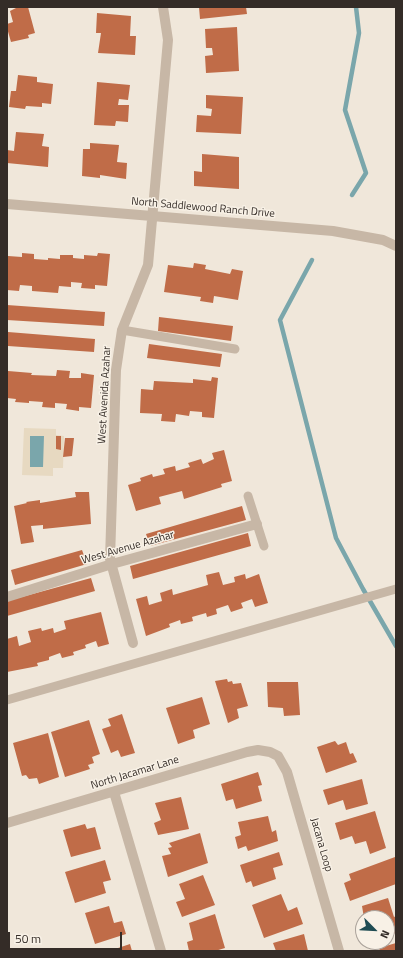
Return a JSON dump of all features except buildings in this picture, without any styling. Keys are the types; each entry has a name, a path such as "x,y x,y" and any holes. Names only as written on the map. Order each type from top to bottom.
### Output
{"street":[{"name":"West Avenida Azahar","path":"133,643 110,559 116,370 122,330 148,265 168,40 163,7"},
{"name":"North Saddlewood Ranch Drive","path":"7,204 333,231 383,240 396,246"},
{"name":"West Avenue Azahar","path":"7,597 112,564 257,524"},
{"name":"North Jacamar Lane","path":"7,823 247,752 258,750 270,752"},
{"name":"Jacana Loop","path":"270,752 278,756 287,772 339,951"},
{"path":"114,792 161,951"}],"lane":[{"path":"122,330 235,349"},
{"path":"248,496 264,546"},
{"path":"7,700 396,589"}],"shaded area":[{"path":"24,428 56,429 56,435 64,436 63,468 53,468 53,476 22,475"}],"water":[{"path":"30,436 44,436 43,467 30,467"}],"waterway":[{"path":"352,195 366,173 345,110 359,33 356,7"},
{"path":"312,260 280,320 336,538 396,646"}]}
